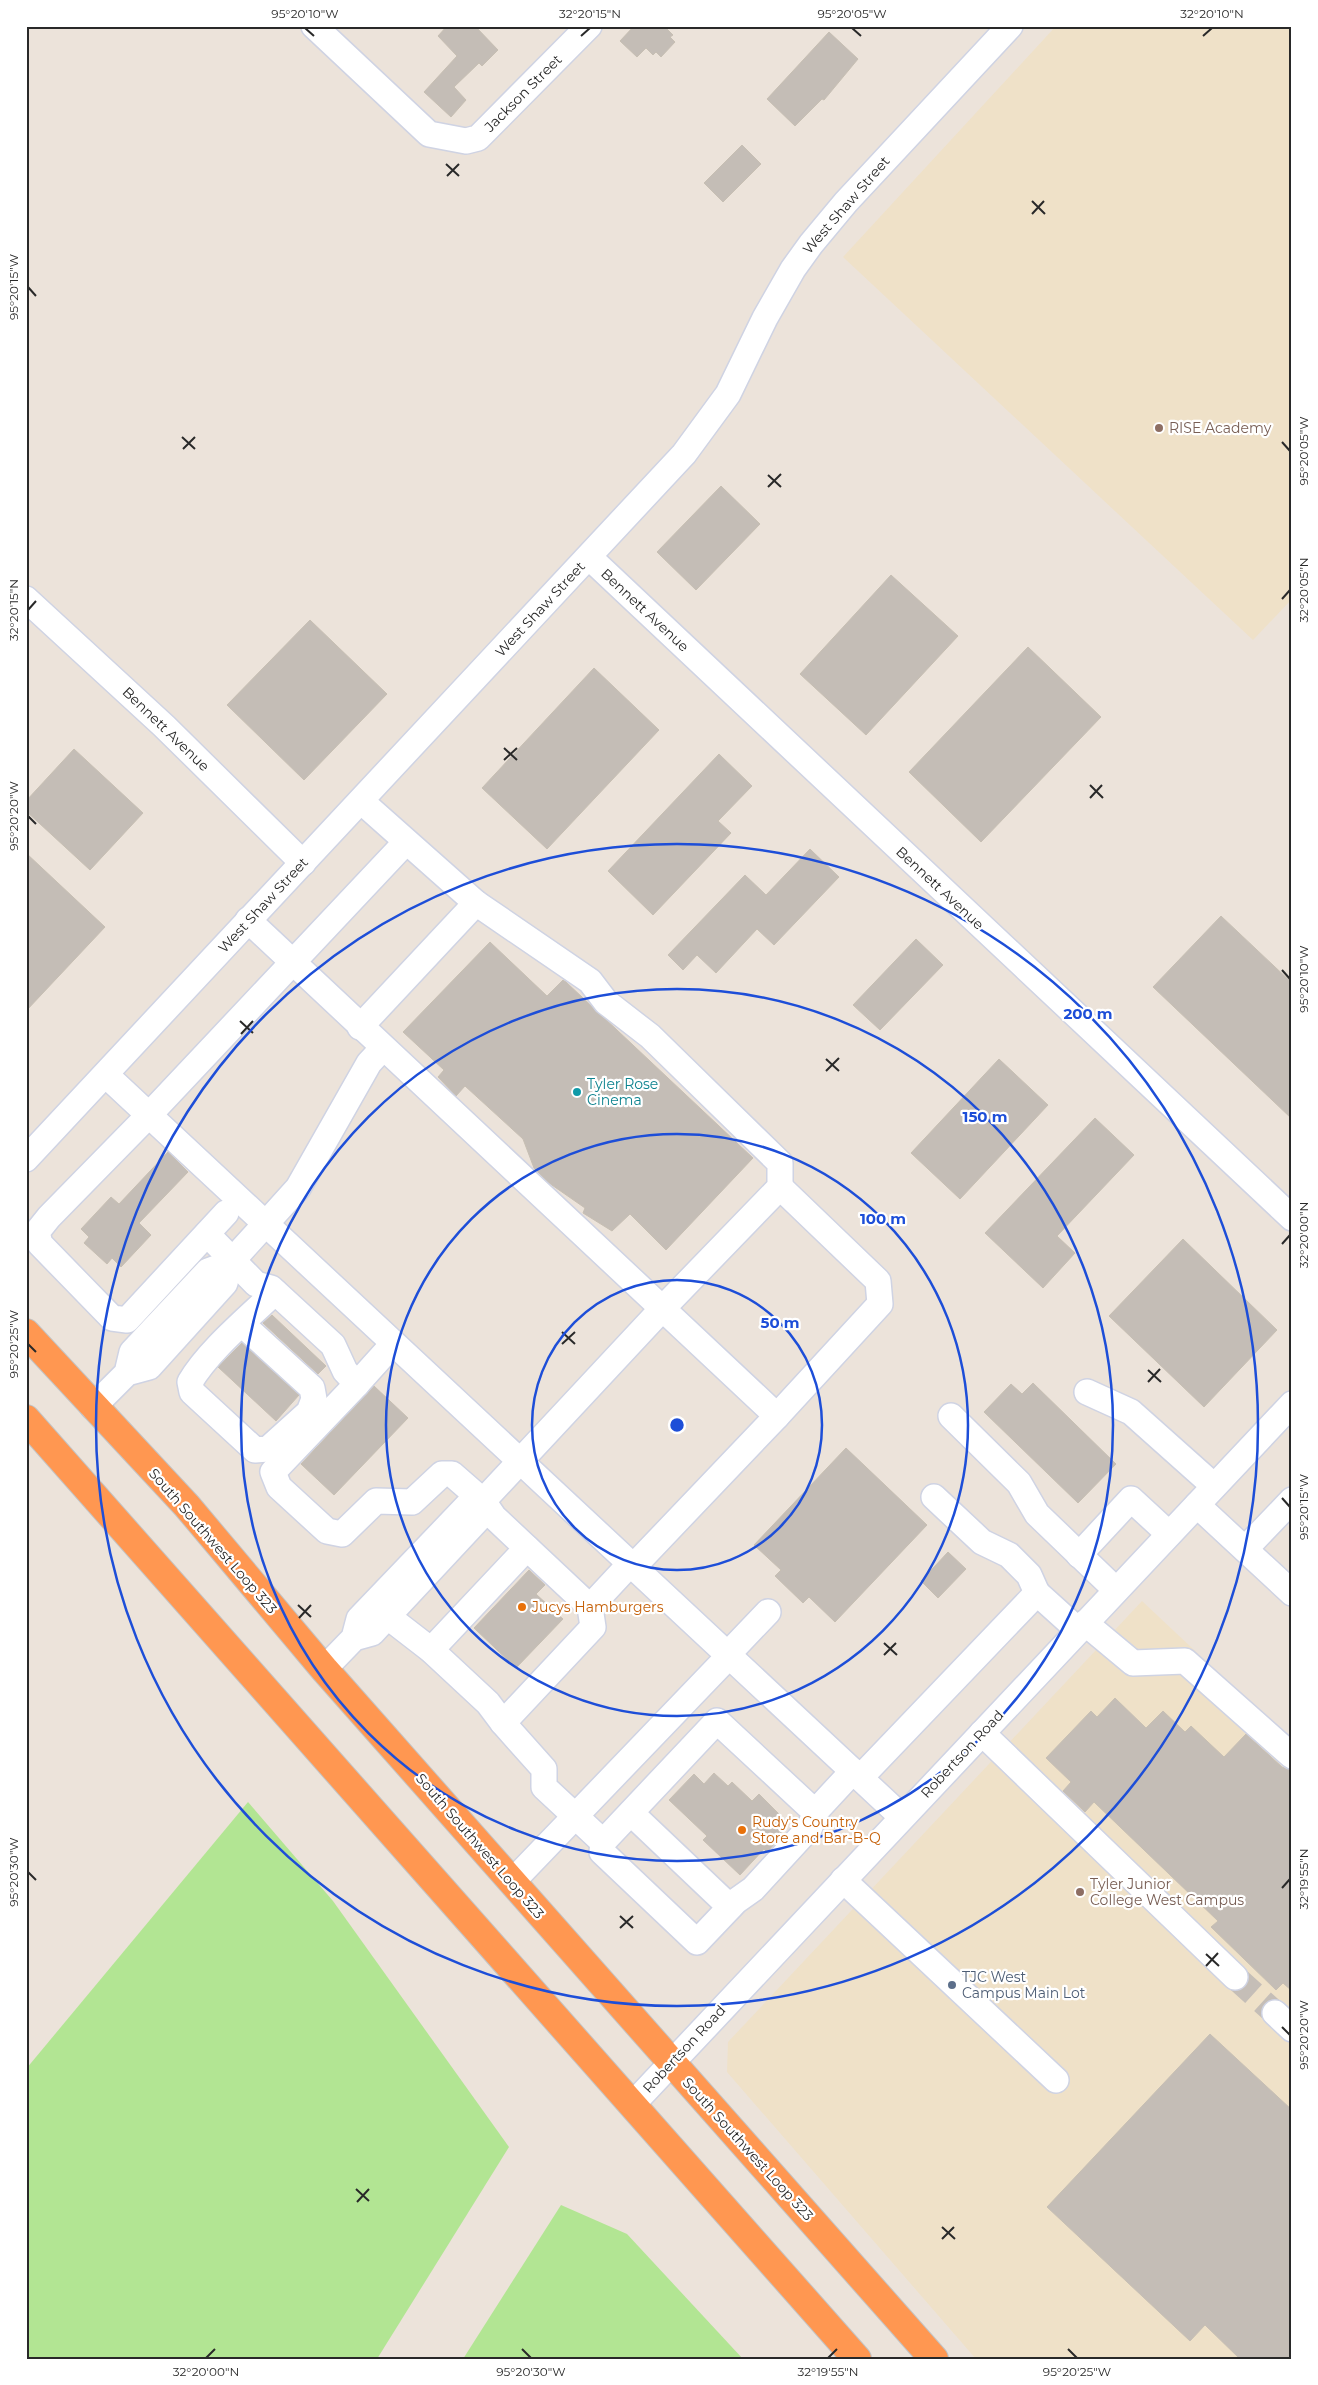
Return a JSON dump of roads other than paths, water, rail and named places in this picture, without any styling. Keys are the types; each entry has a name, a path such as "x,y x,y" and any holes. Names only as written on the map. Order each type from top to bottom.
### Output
{"highway":[{"name":"South Southwest Loop 323","path":"26,1333 186,1506 324,1669 934,2359"},
{"path":"26,1419 857,2359"}],"street":[{"name":"Jackson Street","path":"314,26 429,134 466,141 478,138 589,26"},
{"name":"West Shaw Street","path":"28,1152 106,1075 248,920 684,454 714,415 732,387 765,318 793,269 829,221 1010,26"},
{"name":"Bennett Avenue","path":"589,557 1292,1218"},
{"name":"Bennett Avenue","path":"26,599 164,726 303,863"},
{"path":"324,1669 354,1638 359,1619 468,1506 483,1501 662,1309 780,1187 780,1163 650,1036 606,1002 590,981 476,904 361,801"},
{"path":"226,1213 127,1320 112,1318 40,1244 36,1232 149,1116 406,842"},
{"path":"360,1027 476,904"},
{"path":"248,920 777,1416"},
{"path":"93,1407 127,1373 149,1367 224,1283 231,1261 298,1188 308,1174 369,1063 383,1048"},
{"path":"106,1075 902,1817"},
{"path":"590,1607 777,1416 880,1304 878,1281 780,1187"},
{"path":"207,1234 231,1261 256,1284 271,1288 333,1345 345,1371 357,1384"},
{"path":"301,1315 330,1285"},
{"path":"242,1324 312,1388 314,1399 309,1412 268,1449 254,1450 192,1392 190,1382 197,1370 242,1324 275,1292"},
{"path":"393,1344 273,1472 279,1487 327,1531 342,1534 376,1501 412,1502 442,1474 452,1474 483,1501 494,1516 590,1607 593,1627 503,1723"},
{"path":"1087,1392 1131,1412 1214,1486"},
{"name":"Robertson Road","path":"632,2105 1292,1404"},
{"path":"951,1416 1018,1483 1036,1514 1116,1590"},
{"path":"934,1497 982,1542 1008,1555 1029,1575 1037,1593 1082,1627 1133,1663 1185,1661 1292,1756"},
{"path":"1078,1555 1131,1499 1169,1534"},
{"path":"1245,1550 1292,1500"},
{"path":"354,1638 372,1633 483,1514 483,1501"},
{"path":"1196,1505 1292,1593"},
{"path":"431,1650 527,1548"},
{"path":"717,1721 603,1842 602,1852 697,1942 733,1904 753,1889 812,1820 1037,1593"},
{"path":"512,1882 768,1612"},
{"path":"387,1616 431,1650 488,1703 503,1723 544,1769 544,1787 603,1842"},
{"path":"690,1696 717,1721 812,1820"},
{"path":"982,1733 1235,1977"},
{"path":"631,1813 733,1904"},
{"path":"843,1880 1056,2080"}],"tunnel":[{"path":"1235,1977 1275,2013"}],"place":[{"name":"RISE Academy","path":"1159,428"},
{"name":"Tyler Rose Cinema","path":"577,1092"},
{"name":"Jucys Hamburgers","path":"522,1607"},
{"name":"Rudy's Country Store and Bar-B-Q","path":"742,1830"},
{"name":"Tyler Junior College West Campus","path":"1080,1892"},
{"name":"TJC West Campus Main Lot","path":"952,1985"}]}
